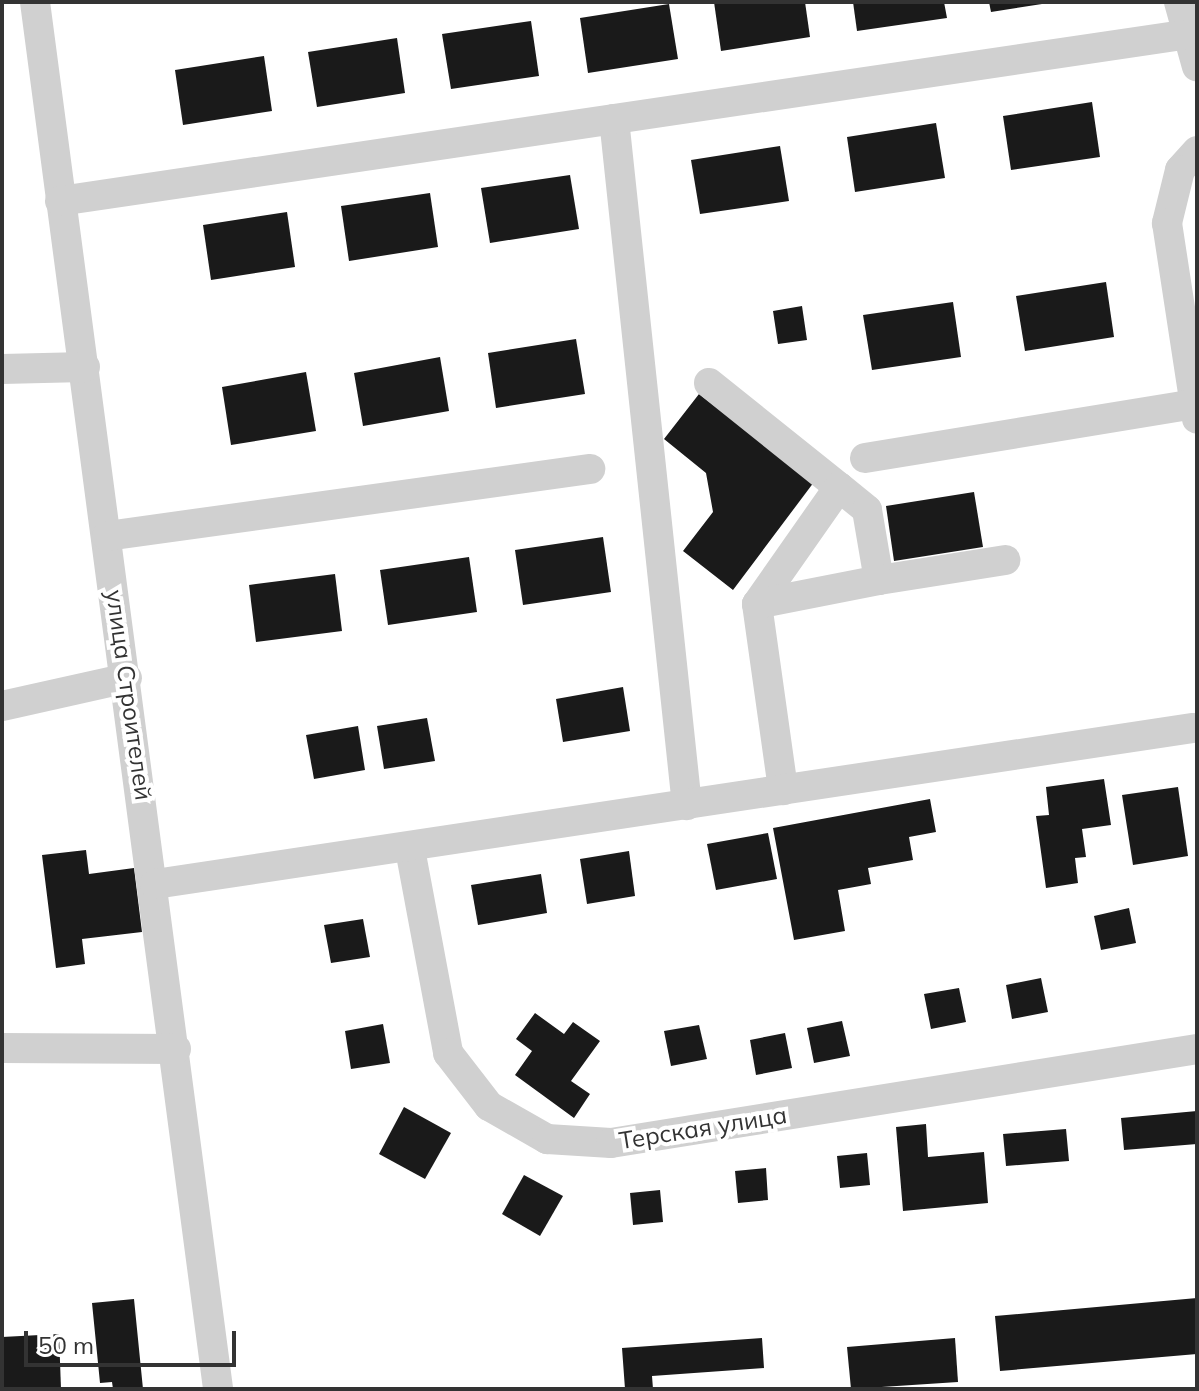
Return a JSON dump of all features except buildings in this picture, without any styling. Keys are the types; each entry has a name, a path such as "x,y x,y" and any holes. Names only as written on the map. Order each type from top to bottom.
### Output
{"street":[{"name":"улица Строителей","path":"35,2 155,884 218,1389"},
{"path":"1179,2 1183,35 1197,67"},
{"path":"60,201 1183,35"},
{"path":"614,119 687,805"},
{"path":"865,458 1196,412 1167,223 1180,170 1197,151"},
{"path":"2,369 85,367"},
{"path":"709,383 867,510 879,580"},
{"path":"107,536 590,469"},
{"path":"783,790 757,604 839,487"},
{"path":"757,604 1005,560"},
{"path":"2,706 127,678"},
{"path":"155,884 410,849 1196,725"},
{"name":"Терская улица","path":"410,849 448,1053 489,1106 547,1139 611,1143 1197,1049"},
{"path":"2,1048 176,1049"}]}
